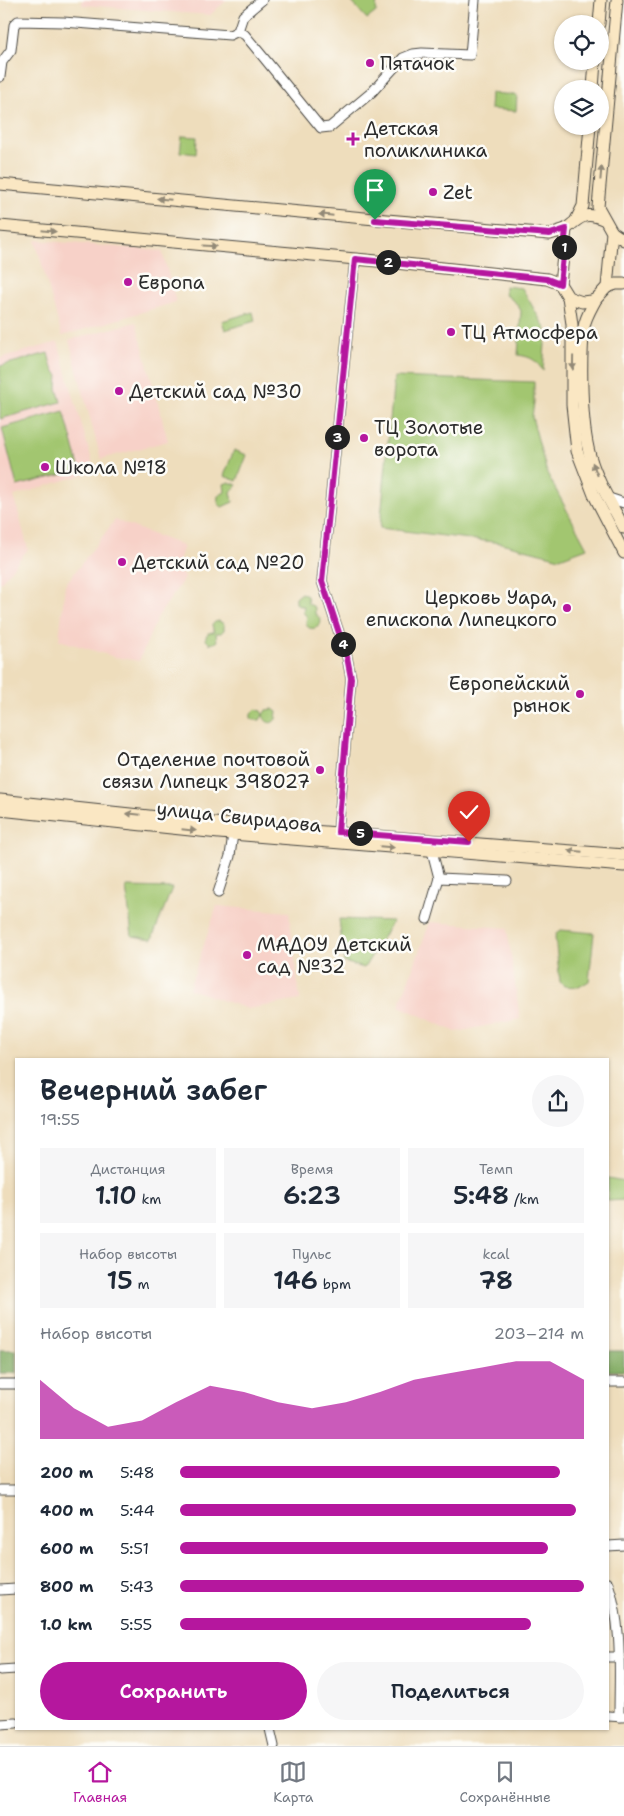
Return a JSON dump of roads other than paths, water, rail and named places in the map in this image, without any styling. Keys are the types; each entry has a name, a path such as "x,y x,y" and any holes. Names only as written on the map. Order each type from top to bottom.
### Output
{"street":[{"path":"0,77 2,62 11,50 14,25 18,21 63,22 230,35 238,31 243,16 262,0"},
{"path":"238,31 245,35 321,128 330,127 372,92 403,58 422,53 470,55 475,0"},
{"path":"599,15 600,0"},
{"path":"617,0 598,207 612,232 624,240"},
{"path":"576,221 583,206 589,135"},
{"path":"0,184 375,220 550,234 566,229 586,215 595,215 605,220"},
{"path":"0,226 355,259 547,279 560,284"},
{"path":"566,229 560,284 568,298 572,324 572,405 577,451 594,494 624,553"},
{"path":"607,287 612,232"},
{"path":"338,832 351,678 347,657 322,581 355,259"},
{"path":"624,284 607,287 596,299 584,325 583,371 584,422 590,456 609,498 620,512 624,528"},
{"path":"568,298 582,302 596,299"},
{"path":"609,498 624,503"},
{"name":"улица Свиридова","path":"0,800 223,824 624,855"},
{"name":"улица Свиридова","path":"0,810 234,834 624,866"},
{"path":"218,893 230,856 234,834"},
{"path":"426,919 439,878 432,851"},
{"path":"439,878 508,881"},
{"path":"609,1382 624,1382"},
{"path":"0,1384 15,1384"},
{"path":"0,1490 15,1490"},
{"path":"609,1546 624,1545"},
{"path":"609,1587 621,1632 619,1657 622,1717 609,1716"},
{"path":"0,1590 15,1589"},
{"path":"609,1657 619,1657"},
{"path":"0,1670 15,1669"},
{"path":"0,1724 15,1723"},
{"path":"270,1730 274,1746"}],"place":[{"name":"Пятачок","path":"370,63"},
{"name":"Детская поликлиника","path":"353,139"},
{"name":"Zet","path":"433,192"},
{"name":"Европа","path":"128,282"},
{"name":"ТЦ Атмосфера","path":"451,332"},
{"name":"Детский сад №30","path":"119,391"},
{"name":"ТЦ Золотые ворота","path":"364,438"},
{"name":"Школа №18","path":"45,467"},
{"name":"Детский сад №20","path":"122,562"},
{"name":"Церковь Уара, епископа Липецкого","path":"567,608"},
{"name":"Европейский рынок","path":"580,694"},
{"name":"Отделение почтовой связи Липецк 398027","path":"320,770"},
{"name":"МАДОУ Детский сад №32","path":"247,955"}]}
